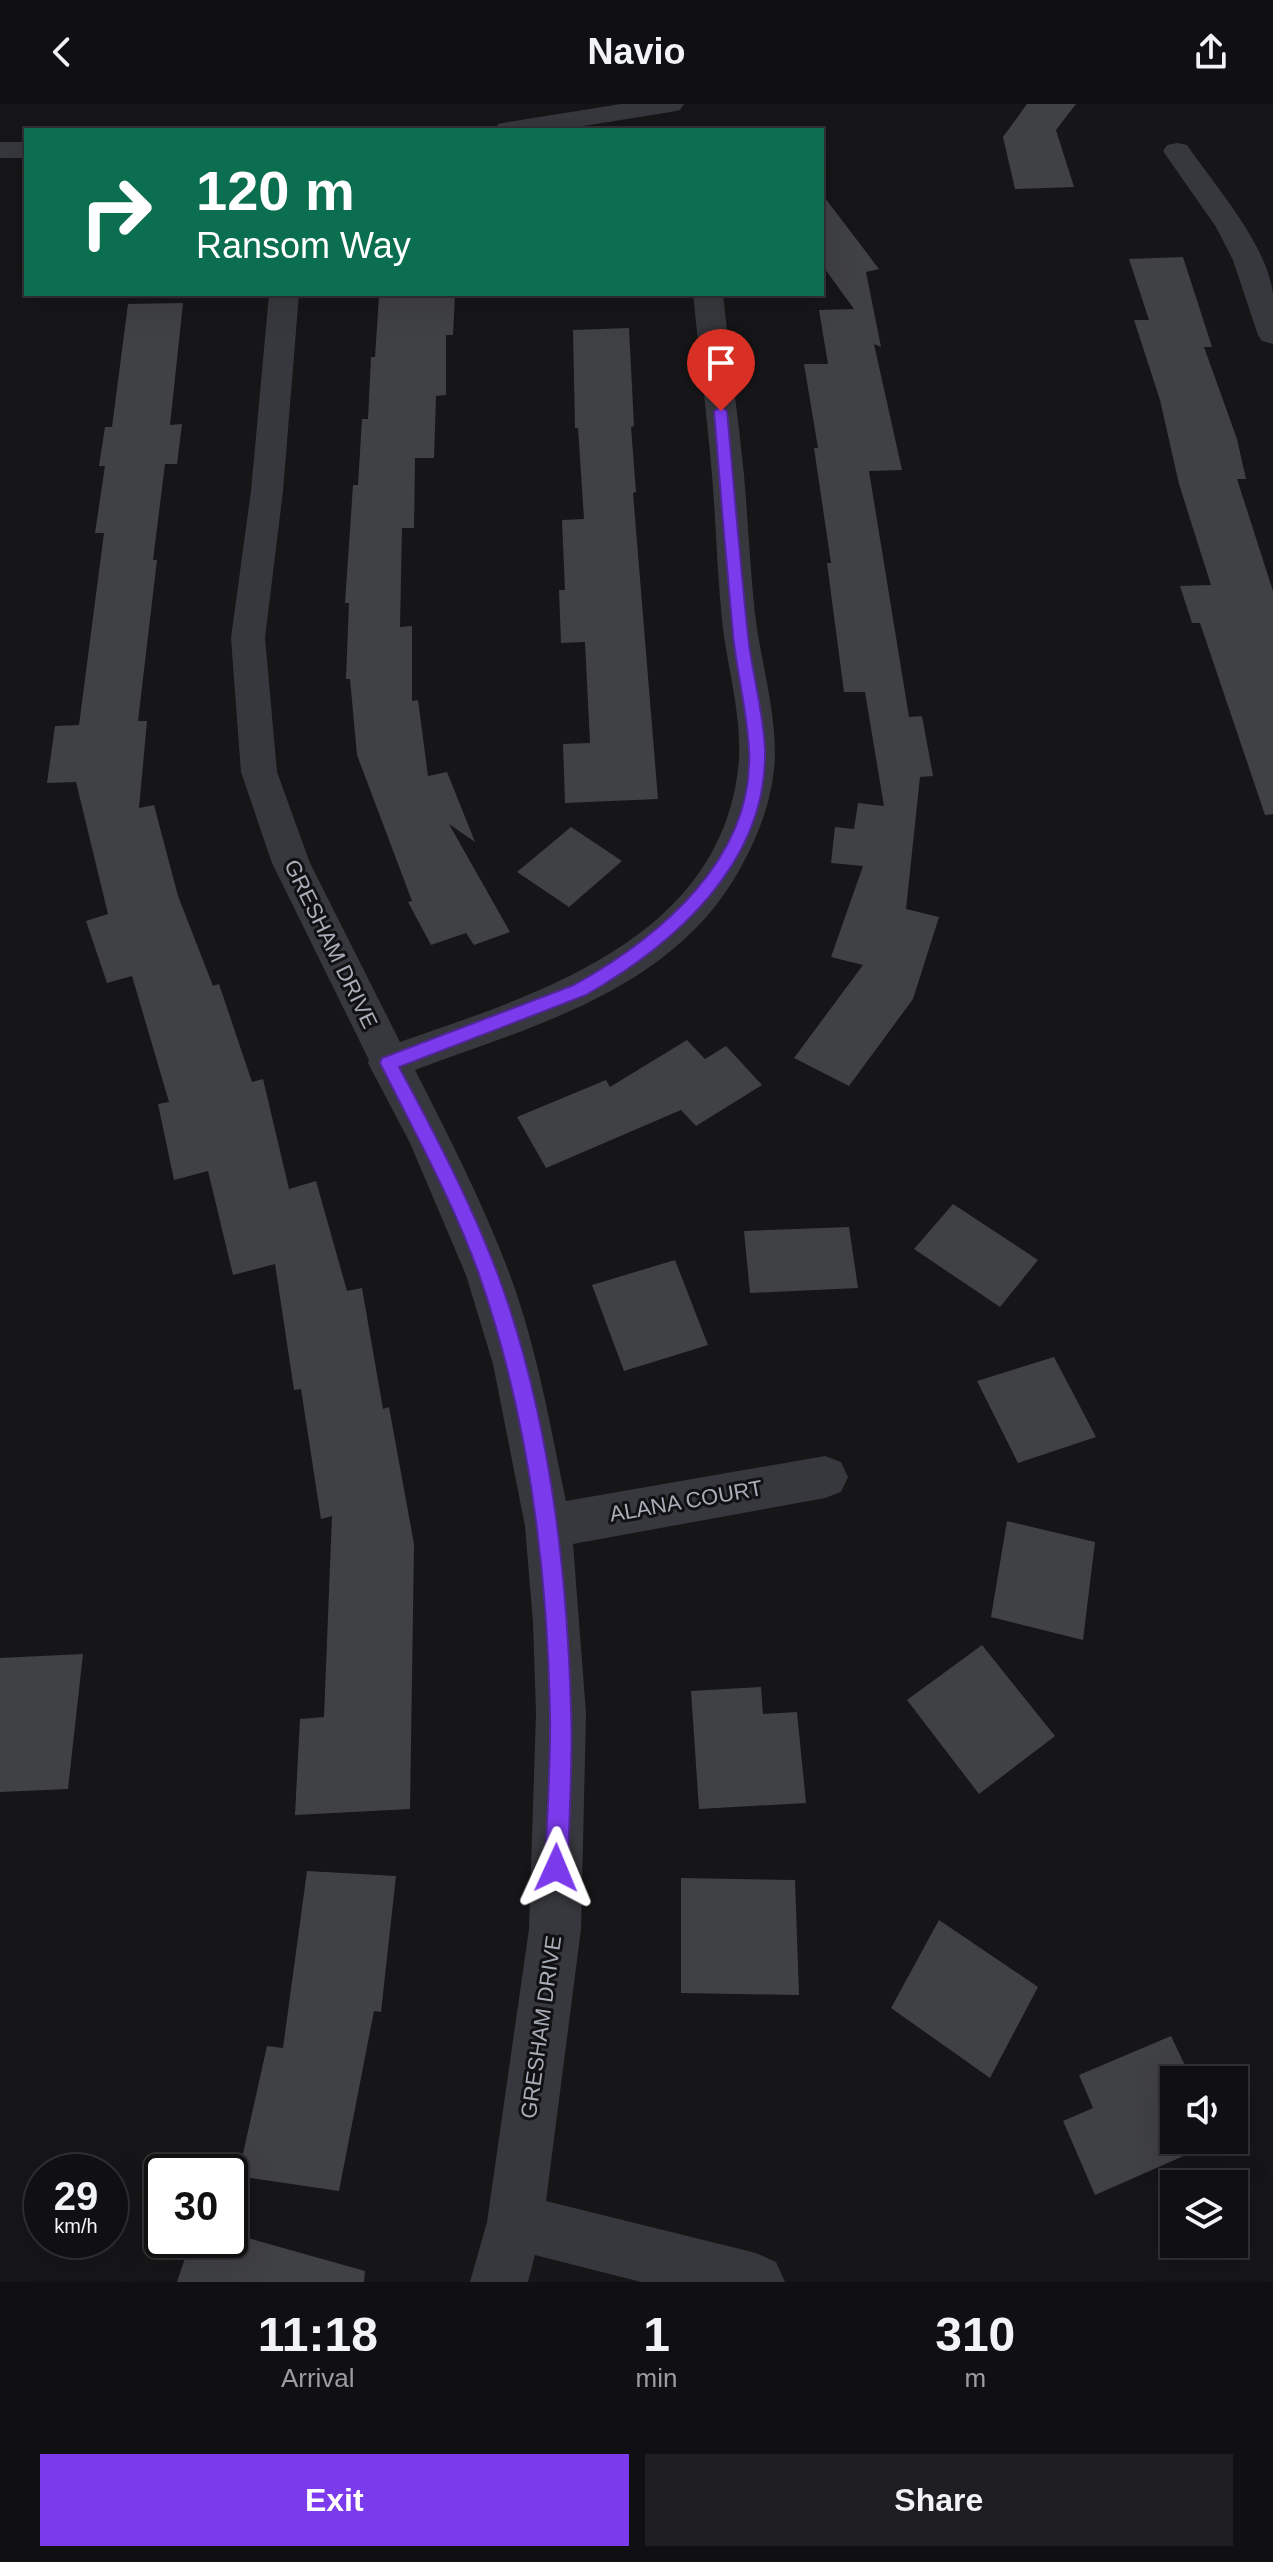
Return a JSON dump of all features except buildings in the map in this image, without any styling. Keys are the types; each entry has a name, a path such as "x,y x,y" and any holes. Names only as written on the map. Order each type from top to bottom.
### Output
{"street":[{"path":"521,128 671,104"},
{"path":"0,150 24,150"},
{"path":"1177,151 1230,227 1247,260 1273,335"},
{"name":"GRESHAM DRIVE","path":"284,296 267,491 248,638 259,772 291,863 388,1063 431,1143 488,1275 515,1364 548,1526 561,1713 555,1929 515,2222 499,2282"},
{"path":"388,1063 580,990 623,965 689,909 717,876 737,841 753,791 757,737 741,637 708,296"},
{"name":"ALANA COURT","path":"548,1526 825,1477"},
{"path":"515,2222 756,2282"}],"route":[{"path":"556,1868 561,1713 557,1622 548,1526 535,1451 515,1364 488,1275 431,1143 388,1063 580,990 605,976 651,945 680,919 706,891 730,855 751,801 757,751 741,637 721,411"}]}
